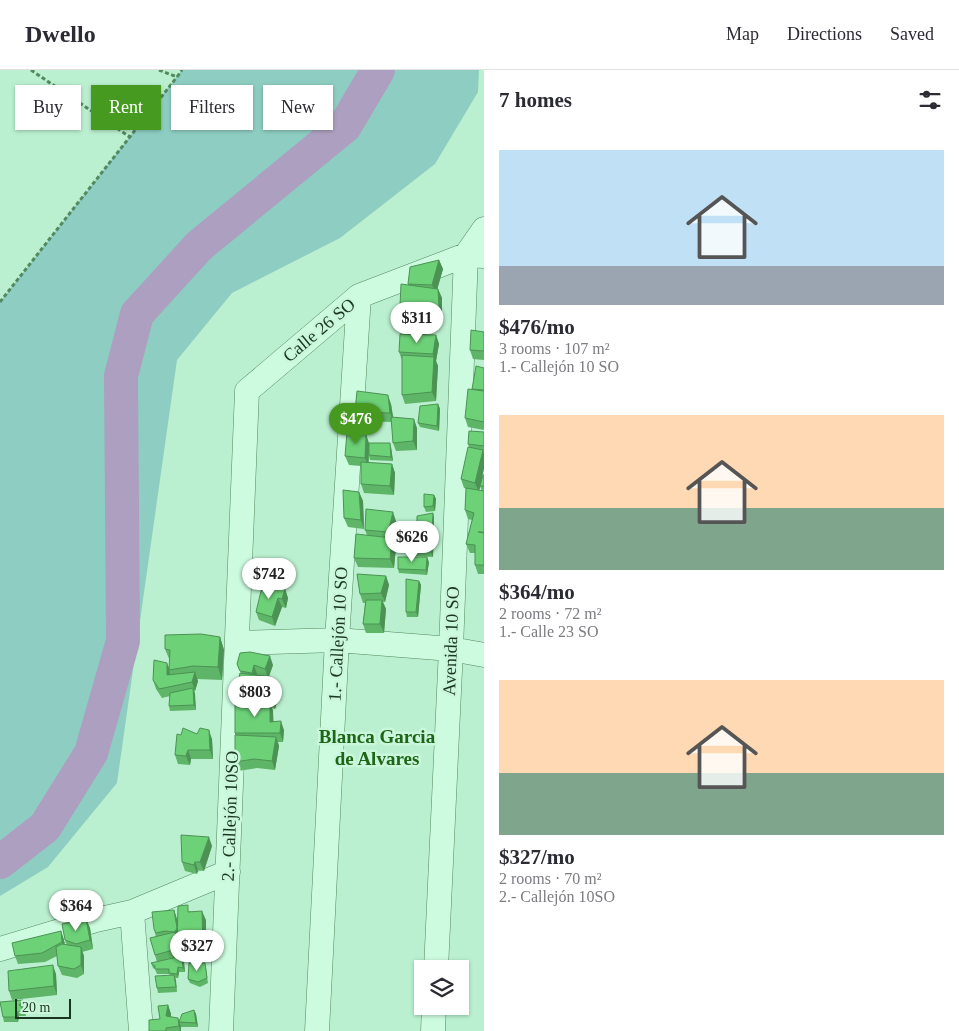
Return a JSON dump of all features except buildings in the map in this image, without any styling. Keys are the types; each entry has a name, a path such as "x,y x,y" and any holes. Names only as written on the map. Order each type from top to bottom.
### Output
{"street":[{"path":"475,255 484,229"},
{"name":"Calle 26 SO","path":"247,391 360,296 475,255"},
{"name":"Avenida 10 SO","path":"436,960 451,649 475,255"},
{"name":"1.- Callejón 10 SO","path":"317,1031 337,640 360,296"},
{"name":"2.- Callejón 10SO","path":"221,1031 247,391"},
{"path":"237,643 337,640 451,649 484,655"},
{"path":"0,949 96,920 132,912 228,872"},
{"path":"132,912 141,1031"},
{"path":"433,1031 434,1015"}],"path":[{"path":"31,70 130,137"},
{"path":"159,70 177,77"},
{"path":"0,302 182,70"}],"shaded area":[{"path":"182,70 479,70 478,92 435,164 340,238 232,293 177,360 117,783 48,867 0,896 0,302 135,130 161,130 161,97"}],"waterway":[{"path":"0,862 45,827 91,753 123,641 121,376 137,314 199,246 345,126 378,70"}],"district":[{"name":"Blanca Garcia de Alvares","path":"377,747"}]}
